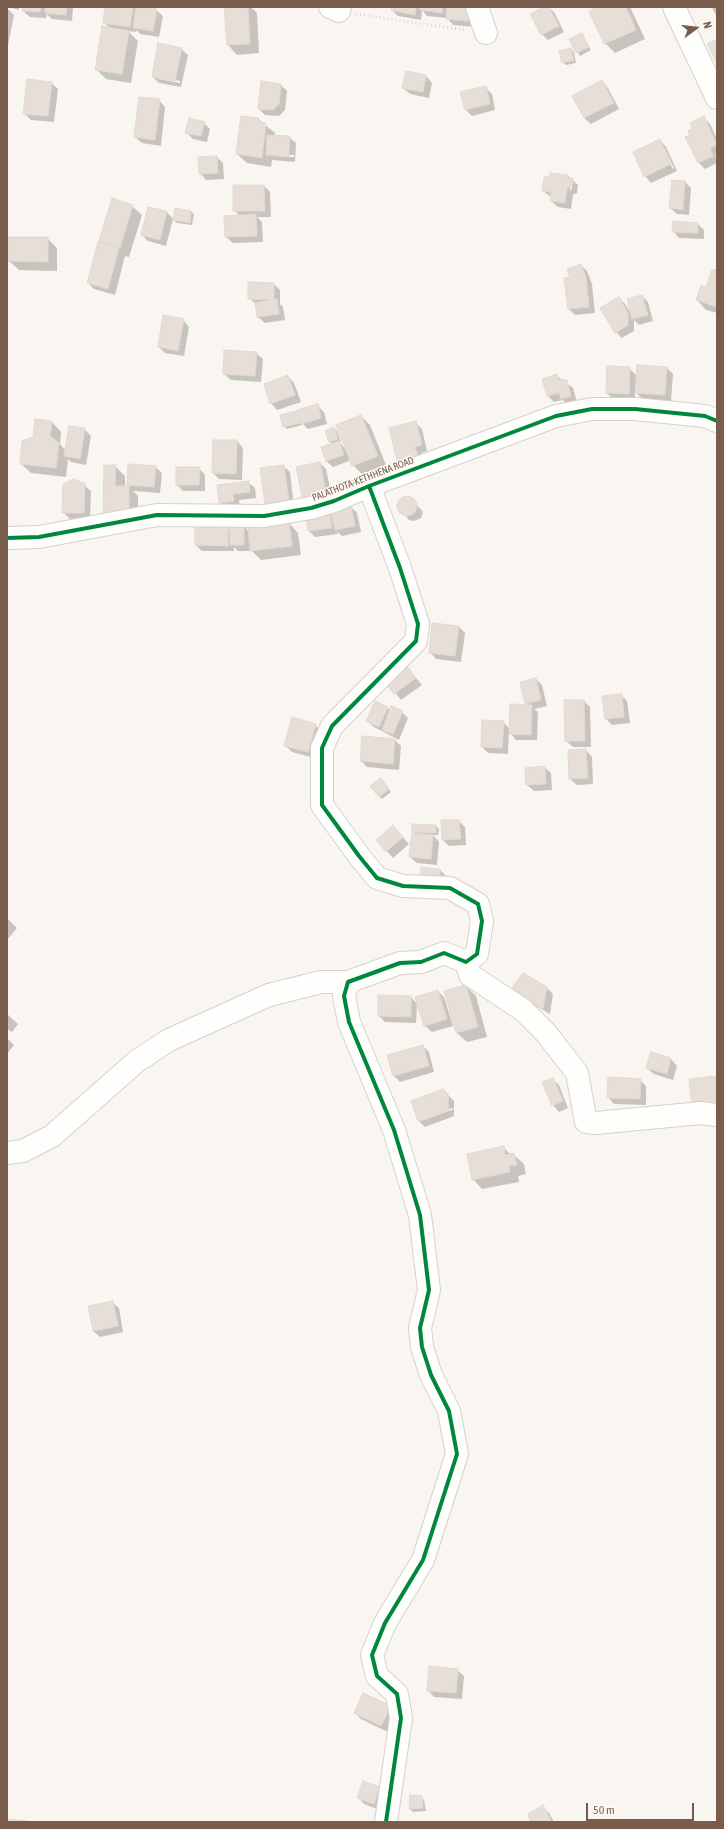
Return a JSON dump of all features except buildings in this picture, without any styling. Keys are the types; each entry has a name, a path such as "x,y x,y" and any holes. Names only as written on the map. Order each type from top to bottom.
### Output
{"street":[{"path":"477,7 486,33"},
{"path":"674,7 717,98"},
{"name":"PALATHOTA-KETHHENA ROAD","path":"7,538 39,537 157,515 264,516 311,508 334,501 369,486 556,416 592,409 635,410 705,416 717,421"},
{"path":"369,486 400,568 416,617 418,624 417,636 416,642 332,726 322,748 322,805 359,856 378,878 403,886 450,888 478,904 482,921 477,954 466,962"},
{"path":"7,1153 23,1151 52,1136 137,1061 169,1040 269,995 321,982 348,982 400,963 421,962 444,953 466,962"},
{"path":"466,962 470,975 523,1010 546,1033 577,1073 586,1122 604,1122 701,1113 717,1115"},
{"path":"348,982 344,996 349,1022 394,1130 420,1215 429,1290 420,1328 422,1347 431,1376 449,1411 457,1454 423,1560 385,1623 372,1655 377,1676 397,1694 401,1718 386,1822"}],"path":[{"path":"336,8 486,33"}],"cycle path":[{"path":"7,538 39,537 157,515 264,516 311,508 334,501 369,486 556,416 592,409 635,409 705,416 717,421"},
{"path":"369,486 400,568 418,624 416,641 332,726 322,748 322,805 377,878 403,886 450,888 478,904 482,921 477,954 466,962 444,953 421,962 400,963 348,982 344,996 349,1022 394,1130 420,1215 429,1290 420,1328 422,1347 431,1375 449,1411 457,1454 423,1560 385,1623 372,1655 377,1676 397,1694 401,1718 386,1822"}]}
